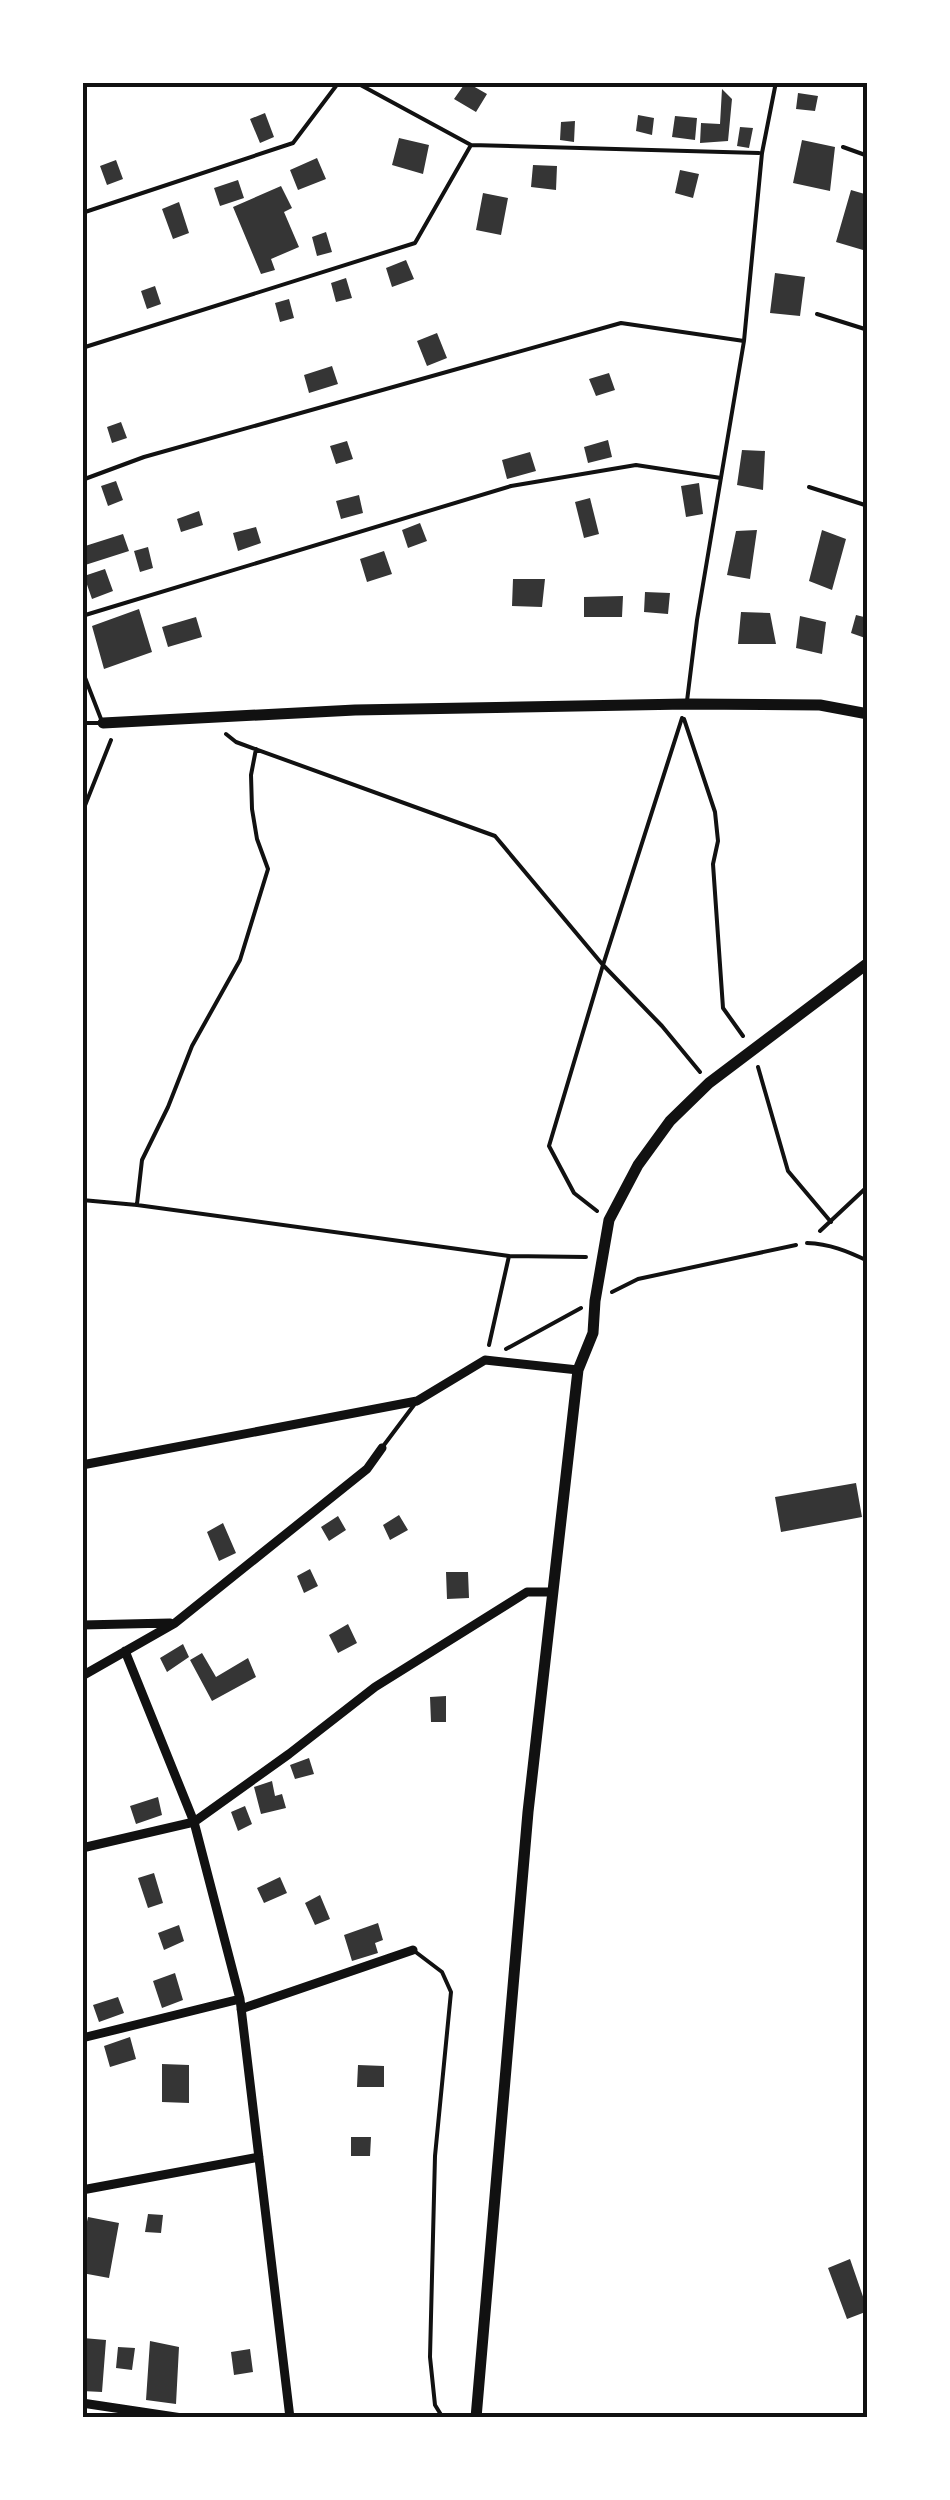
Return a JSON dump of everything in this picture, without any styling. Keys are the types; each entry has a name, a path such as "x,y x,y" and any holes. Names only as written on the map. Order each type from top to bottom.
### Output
{"main road":[{"path":"103,724 354,710 686,704 820,705 868,714"},
{"path":"476,2418 528,1812 578,1370 593,1333 608,1220 638,1165 670,1121 709,1083 868,963"}],"street":[{"path":"82,1465 417,1401 485,1360 578,1370"},
{"path":"82,1676 174,1624 366,1469 382,1448"},
{"path":"82,1848 194,1822 375,1687 528,1592 553,1592"},
{"path":"82,1625 174,1624"},
{"path":"126,1651 194,1822 241,2004 290,2418"},
{"path":"82,2038 241,2004 413,1950"},
{"path":"82,2190 260,2157"},
{"path":"82,2403 182,2418"}],"lane":[{"path":"82,213 293,143 339,82"},
{"path":"355,82 471,145 762,153"},
{"path":"686,704 744,341 762,153 776,82"},
{"path":"82,348 415,243 471,145"},
{"path":"842,146 868,156"},
{"path":"817,314 868,330"},
{"path":"82,480 162,452 621,323 744,341"},
{"path":"82,616 511,486 636,466 721,478"},
{"path":"808,487 868,506"},
{"path":"82,670 103,724 82,723"},
{"path":"807,1243 823,1243 868,1261"},
{"path":"382,1448 417,1401"},
{"path":"413,1950 442,1972 451,1992 434,2156 430,2357 435,2406 443,2418"}],"path":[{"path":"608,1220 574,1193 549,1146 682,716 715,812 718,841 712,864 723,1008 754,1052 788,1171 832,1222"},
{"path":"225,732 236,742 495,836 709,1083"},
{"path":"82,813 111,740"},
{"path":"137,1205 142,1160 192,1046 240,960 268,869 252,809 250,775 256,749"},
{"path":"485,1360 638,1279 807,1243 868,1186"},
{"path":"82,1200 509,1256 601,1258"},
{"path":"485,1360 509,1256"}],"building":[{"path":"466,82 487,94 476,112 454,99"},
{"path":"722,89 732,99 728,141 700,143 701,123 720,124"},
{"path":"798,93 818,96 815,111 796,109"},
{"path":"265,113 274,137 260,143 250,119"},
{"path":"638,115 654,118 652,135 636,131"},
{"path":"675,116 697,118 695,140 672,137"},
{"path":"575,121 574,142 560,140 561,122"},
{"path":"740,127 753,128 749,148 737,146"},
{"path":"399,138 429,145 423,174 392,165"},
{"path":"802,140 835,147 830,191 793,183"},
{"path":"317,158 326,179 298,190 290,170"},
{"path":"116,160 123,179 107,185 100,166"},
{"path":"533,165 557,166 556,190 531,187"},
{"path":"680,170 699,174 693,198 675,193"},
{"path":"238,180 244,198 220,206 214,188"},
{"path":"281,186 292,208 284,212 299,247 271,259 275,270 261,274 233,207"},
{"path":"851,190 868,195 868,235 863,250 836,242"},
{"path":"483,193 508,198 501,235 476,230"},
{"path":"179,202 189,233 173,239 162,209"},
{"path":"326,232 332,252 317,256 312,237"},
{"path":"406,260 414,279 392,287 386,268"},
{"path":"775,273 805,277 800,316 770,313"},
{"path":"346,278 352,298 336,302 331,283"},
{"path":"155,286 161,304 147,309 141,291"},
{"path":"289,299 294,318 280,322 275,303"},
{"path":"437,333 447,358 427,366 417,341"},
{"path":"332,366 338,384 309,393 304,375"},
{"path":"609,373 615,390 596,396 589,379"},
{"path":"121,422 127,438 112,443 107,427"},
{"path":"608,440 612,457 588,463 584,447"},
{"path":"347,441 353,459 336,464 330,446"},
{"path":"742,450 765,451 763,490 737,485"},
{"path":"530,452 536,471 507,479 502,460"},
{"path":"116,481 123,500 108,506 101,486"},
{"path":"699,483 703,514 686,517 681,486"},
{"path":"359,495 363,513 341,519 336,501"},
{"path":"590,498 599,534 584,538 575,502"},
{"path":"199,511 203,525 181,532 177,519"},
{"path":"420,523 427,541 408,548 402,530"},
{"path":"256,527 261,543 238,551 233,533"},
{"path":"757,530 750,579 727,575 736,531"},
{"path":"822,530 846,539 832,590 809,581"},
{"path":"123,534 129,551 82,566 82,547"},
{"path":"148,547 153,568 140,572 134,551"},
{"path":"384,551 392,574 367,582 360,559"},
{"path":"105,569 113,591 92,599 84,576"},
{"path":"513,579 545,579 542,607 512,606"},
{"path":"645,592 670,593 668,614 644,612"},
{"path":"623,596 622,617 584,617 584,597"},
{"path":"139,609 152,652 104,669 92,626"},
{"path":"741,612 770,613 776,644 738,644"},
{"path":"856,615 868,618 868,639 851,633"},
{"path":"800,616 826,622 822,654 796,648"},
{"path":"196,617 202,637 168,647 162,627"},
{"path":"856,1483 862,1517 781,1532 775,1497"},
{"path":"399,1515 408,1530 390,1540 383,1525"},
{"path":"338,1516 346,1530 329,1541 321,1527"},
{"path":"223,1523 236,1553 219,1561 207,1532"},
{"path":"310,1569 318,1586 304,1593 297,1576"},
{"path":"446,1572 468,1572 469,1598 447,1599"},
{"path":"348,1624 357,1643 338,1653 329,1635"},
{"path":"183,1644 189,1657 167,1672 160,1658"},
{"path":"202,1653 216,1677 248,1658 256,1677 212,1701 190,1660"},
{"path":"446,1696 446,1722 431,1722 430,1697"},
{"path":"309,1758 314,1774 295,1779 290,1765"},
{"path":"272,1781 275,1796 282,1794 286,1808 261,1814 254,1787"},
{"path":"158,1797 162,1815 136,1824 130,1806"},
{"path":"245,1806 252,1824 238,1831 231,1812"},
{"path":"154,1873 163,1903 148,1908 138,1878"},
{"path":"280,1877 287,1893 264,1903 257,1888"},
{"path":"320,1895 330,1919 315,1925 305,1903"},
{"path":"378,1923 383,1940 375,1943 378,1953 352,1961 344,1935"},
{"path":"179,1925 184,1941 164,1950 158,1933"},
{"path":"175,1973 183,2000 162,2008 153,1981"},
{"path":"118,1997 124,2013 99,2022 93,2005"},
{"path":"130,2037 136,2059 110,2067 104,2046"},
{"path":"162,2064 189,2065 189,2103 162,2102"},
{"path":"358,2065 384,2066 384,2087 357,2087"},
{"path":"351,2137 371,2137 370,2156 351,2156"},
{"path":"148,2214 163,2215 161,2233 145,2232"},
{"path":"88,2217 119,2223 109,2278 82,2273"},
{"path":"850,2259 868,2311 847,2319 828,2268"},
{"path":"83,2338 106,2340 102,2392 82,2391"},
{"path":"150,2341 179,2347 176,2404 146,2400"},
{"path":"118,2347 135,2348 132,2370 116,2368"},
{"path":"250,2349 253,2372 234,2375 231,2352"}]}
